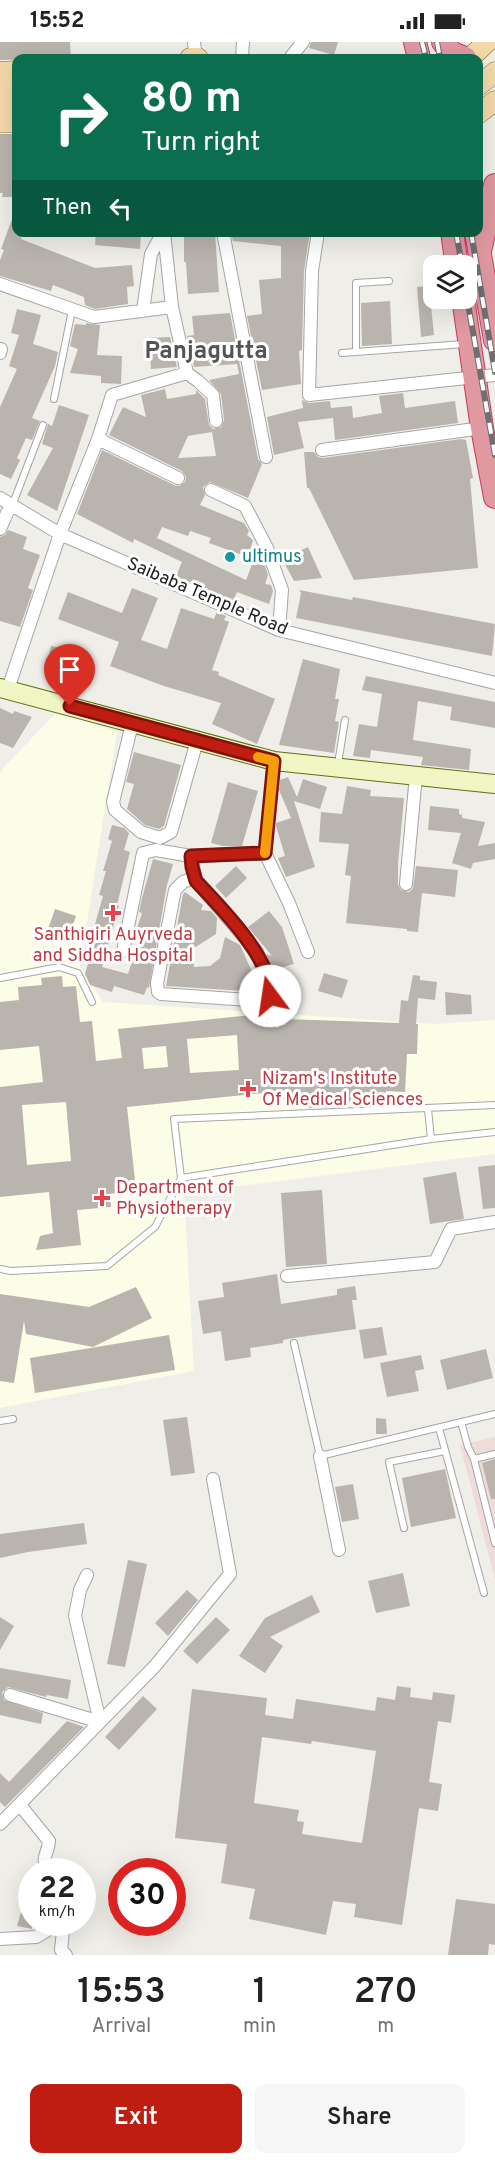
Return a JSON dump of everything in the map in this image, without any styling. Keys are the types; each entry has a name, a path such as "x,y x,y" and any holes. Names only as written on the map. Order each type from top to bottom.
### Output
{"highway":[{"path":"441,42 455,54"},
{"path":"483,225 495,185"},
{"path":"453,237 455,255"},
{"path":"478,242 492,299 495,340"},
{"path":"465,309 470,344 485,376 482,428 495,497"}],"main road":[{"path":"474,54 487,42"},
{"path":"483,58 495,47"},
{"path":"483,82 495,72"},
{"path":"483,110 495,101"}],"street":[{"path":"293,54 303,42"},
{"path":"142,311 151,254 161,237"},
{"path":"165,237 172,307 187,373 213,396 216,421"},
{"path":"224,237 266,457"},
{"path":"317,237 312,271 309,394 485,376"},
{"path":"0,284 94,317 172,307"},
{"path":"187,373 112,395 98,439 60,534 4,689 274,761 495,784"},
{"path":"322,450 482,428"},
{"path":"98,439 178,478"},
{"path":"211,490 245,506 267,548 282,590 279,630"},
{"name":"Saibaba Temple Road","path":"0,498 60,534 279,630 495,683"},
{"path":"0,530 12,506"},
{"path":"132,724 113,802 116,810 141,832 160,838 171,832 197,741"},
{"path":"274,761 265,853 289,903 308,952"},
{"path":"406,884 416,775"},
{"path":"123,951 143,853 156,850 191,856 265,853"},
{"path":"191,856 196,881 257,952 270,989 270,996 265,1001 158,992 157,983 175,890 183,882 195,877"},
{"path":"287,1276 435,1262 451,1228 495,1222"},
{"path":"320,1456 339,1550"},
{"path":"0,1824 155,1666 230,1574 213,1479"},
{"path":"87,1575 80,1590 75,1616 100,1722"},
{"path":"10,1695 100,1722"},
{"path":"20,1805 49,1841 44,1858"},
{"path":"0,1939 38,1936"},
{"path":"63,1936 62,1950 66,1955"}],"lane":[{"path":"356,352 356,283 389,281"},
{"path":"54,399 72,310"},
{"path":"342,354 470,344"},
{"path":"12,506 43,425"},
{"path":"337,768 345,720"},
{"path":"0,978 59,967 78,973 93,1002"},
{"path":"0,1269 10,1271 107,1266 155,1227 181,1178 174,1119 495,1105"},
{"path":"428,1109 431,1139"},
{"path":"181,1178 431,1139 495,1132"},
{"path":"294,1343 320,1456 495,1414"},
{"path":"0,1421 13,1419"},
{"path":"461,1422 474,1459 495,1543"},
{"path":"439,1428 484,1593"},
{"path":"404,1527 389,1462 445,1451"},
{"path":"474,1459 495,1454"}],"shaded area":[{"name":"Nizam's Institute Of Medical Sciences","path":"57,712 117,732 80,966 103,1002 436,1024 495,1020 495,1154 184,1193 194,1371 0,1408 0,774"},
{"path":"495,1437 495,1580 460,1445"}],"building":[{"path":"0,42 70,42 71,54 12,54 12,60 0,60"},
{"path":"311,42 338,42 334,54 309,48"},
{"path":"0,134 12,134 12,197 2,197 3,193 0,193"},
{"path":"12,219 12,237 21,237 21,239 95,268 132,265 134,286 127,287 128,304 95,309 85,305 84,297 53,285 51,291 0,276 0,260 4,250 1,249"},
{"path":"96,237 141,237 140,249 95,245"},
{"path":"184,237 215,237 219,292 188,294 186,262 184,262"},
{"path":"232,237 309,237 304,271 302,350 299,351 301,384 262,390 247,316 262,314 259,280 281,278 281,246 233,241"},
{"path":"423,286 423,309 431,309 434,335 421,337 417,287"},
{"path":"390,301 392,344 362,346 361,303"},
{"path":"17,309 41,315 33,344 58,352 55,366 32,418 40,421 32,440 26,438 17,458 20,460 11,479 0,474 0,407 17,369 9,366 19,335 11,333"},
{"path":"230,313 258,459 262,464 248,498 210,482 203,487 205,495 200,505 244,523 249,531 247,535 253,540 248,557 209,543 211,538 190,531 188,536 162,527 157,538 246,580 253,562 265,566 268,575 265,584 271,585 273,591 269,604 237,592 233,601 176,576 182,562 134,539 133,543 77,514 102,450 174,485 179,486 185,482 186,477 182,471 109,435 123,407 146,417 141,395 165,389 167,399 196,394 196,390 205,399 209,425 213,429 221,427 224,420 221,394 209,380 239,374 237,364 194,367 187,336 194,335 192,316","holes":["212,432 216,456 178,458 188,436"]},
{"path":"86,323 100,325 97,355 122,356 121,384 101,383 101,376 70,373 78,349 70,346 75,324 86,325"},
{"path":"170,337 177,367 151,369 149,338"},
{"path":"403,393 405,408 455,401 458,423 335,440 333,418 298,422 304,448 274,455 267,417 303,408 302,400 309,403 330,401 331,408 352,406 353,418 382,413 379,396"},
{"path":"59,405 89,415 57,511 27,495 53,448 42,444 48,424 52,426"},
{"path":"466,440 473,478 470,479 478,568 354,580 307,488 304,452 314,452 318,457 323,458"},
{"path":"8,530 27,537 23,549 40,555 28,588 33,590 20,627 0,621 0,537"},
{"path":"308,547 322,578 294,581 282,559"},
{"path":"132,588 158,598 141,640 167,649 181,608 214,619 217,612 226,616 224,620 229,622 212,670 219,672 218,675 275,699 257,744 212,724 221,703 164,686 110,666 119,642 58,619 68,592 122,613"},
{"path":"299,590 352,600 353,597 495,624 492,656 296,618 301,593"},
{"path":"51,646 78,651 72,681 45,675"},
{"path":"303,659 340,669 335,699 339,699 335,721 339,722 334,753 279,745"},
{"path":"366,676 495,702 495,728 450,720 452,707 418,701 413,740 471,749 469,770 421,765 423,757 371,750 370,758 353,756 359,724 377,727 382,694 362,690"},
{"path":"0,708 13,714 14,711 32,717 13,748 0,743"},
{"path":"134,752 181,765 164,826 159,829 145,825 127,809 134,784 126,782"},
{"path":"288,777 297,797 303,779 327,787 320,809 294,801 315,867 286,877 278,858 285,856 276,823 291,818 279,790 280,780"},
{"path":"228,782 258,791 242,846 223,846 211,843"},
{"path":"347,786 371,790 370,796 404,798 398,864 398,884 401,890 409,892 413,888 416,866 458,870 455,897 422,893 418,932 346,923 351,876 345,875 349,844 319,842 321,812 342,814"},
{"path":"430,806 459,809 462,818 485,822 478,846 495,843 495,859 473,863 471,869 452,863 461,833 428,830"},
{"path":"112,825 124,828 129,833 124,850 130,852 117,905 119,906 102,967 128,974 139,940 134,938 142,913 139,912 153,859 173,864 167,885 149,988 147,987 144,995 114,986 112,992 90,985 85,974 89,960 86,960 103,896 99,895 112,841 108,839"},
{"path":"236,866 247,878 226,898 215,886"},
{"path":"185,892 203,905 201,910 211,911 217,918 216,934 194,948 194,967 210,966 220,958 225,937 240,945 261,992 166,986"},
{"path":"55,909 76,916 69,936 48,929"},
{"path":"269,911 282,927 294,964 272,970 266,954 272,956 248,927"},
{"path":"324,973 348,980 342,998 318,991"},
{"path":"413,975 420,976 420,980 437,982 435,1000 418,998 417,1054 407,1054 405,1092 386,1091 386,1097 368,1096 368,1103 339,1102 339,1107 309,1108 309,1100 282,1099 282,1091 127,1107 135,1180 121,1182 122,1192 110,1194 111,1207 77,1210 81,1245 36,1250 40,1236 53,1233 49,1192 0,1197 0,1087 43,1082 39,1046 0,1050 0,1002 19,1000 18,987 42,985 41,978 62,976 63,987 76,986 80,1022 92,1021 96,1061 122,1058 118,1029 270,1013 276,1028 286,1024 284,1019 399,1023 401,1000 408,1001","holes":["237,1035 239,1070 190,1073 187,1039","166,1046 168,1067 144,1069 142,1048","66,1102 71,1161 27,1165 22,1105"]},
{"path":"445,992 471,995 472,1014 446,1015"},
{"path":"495,1165 495,1208 483,1209 478,1167"},
{"path":"456,1172 464,1219 430,1224 423,1178"},
{"path":"322,1190 327,1264 286,1267 281,1193"},
{"path":"277,1274 281,1304 337,1295 337,1289 355,1286 357,1300 352,1300 356,1329 293,1338 283,1340 283,1343 250,1348 251,1357 225,1361 221,1331 203,1334 198,1301 224,1297 222,1283"},
{"path":"136,1287 152,1318 93,1347 26,1334 24,1321 14,1383 0,1381 0,1294 89,1307"},
{"path":"382,1327 387,1355 364,1359 359,1330"},
{"path":"169,1335 175,1370 35,1393 30,1358"},
{"path":"486,1349 493,1378 447,1390 440,1360"},
{"path":"421,1355 424,1369 415,1371 419,1391 387,1397 380,1363"},
{"path":"187,1417 195,1473 171,1476 163,1420"},
{"path":"376,1418 386,1419 387,1434 376,1434"},
{"path":"495,1459 495,1499 491,1499 482,1463"},
{"path":"445,1469 456,1518 411,1527 402,1478"},
{"path":"353,1484 359,1519 342,1522 335,1487"},
{"path":"84,1523 87,1544 0,1558 0,1534"},
{"path":"128,1560 147,1564 125,1667 107,1664"},
{"path":"403,1573 410,1606 376,1613 368,1581"},
{"path":"187,1590 198,1600 168,1636 155,1623"},
{"path":"312,1595 320,1612 270,1637 283,1646 265,1673 239,1656 265,1618"},
{"path":"0,1617 14,1626 0,1650"},
{"path":"216,1617 230,1630 197,1664 183,1651"},
{"path":"0,1668 71,1680 68,1699 47,1695 46,1697 8,1687 2,1692 4,1700 43,1713 41,1724 0,1715"},
{"path":"397,1686 411,1688 410,1697 432,1700 433,1692 455,1695 451,1723 438,1721 429,1782 442,1784 438,1811 419,1808 402,1925 354,1917 356,1904 333,1901 326,1935 249,1919 255,1889 221,1883 227,1844 175,1838 192,1689 267,1698 265,1715 293,1719 296,1699 375,1711 377,1697 395,1700","holes":["262,1737 311,1744 312,1741 376,1751 362,1843 302,1834 304,1822 297,1821 299,1810 254,1803"]},
{"path":"143,1696 157,1709 119,1750 105,1737"},
{"path":"67,1721 84,1727 5,1807 0,1802 0,1773 9,1782"},
{"path":"456,1899 495,1904 495,1945 489,1944 488,1955 448,1955"}],"railway":[{"path":"422,42 425,54"},
{"path":"437,42 439,54"},
{"path":"457,237 460,255"},
{"path":"472,237 495,372"},
{"path":"469,309 495,455"}],"slow traffic":[{"path":"258,757 274,761 265,853"}],"place":[{"name":"ultimus","path":"230,557"},
{"name":"Santhigiri Auyrveda and Siddha Hospital","path":"113,913"},
{"name":"Nizam's Institute Of Medical Sciences","path":"248,1089"},
{"name":"Department of Physiotherapy","path":"102,1198"}],"district":[{"name":"Panjagutta","path":"206,352"}],"route":[{"path":"70,706 274,761 265,853 191,856 196,881 257,952 270,989 270,996"}]}
